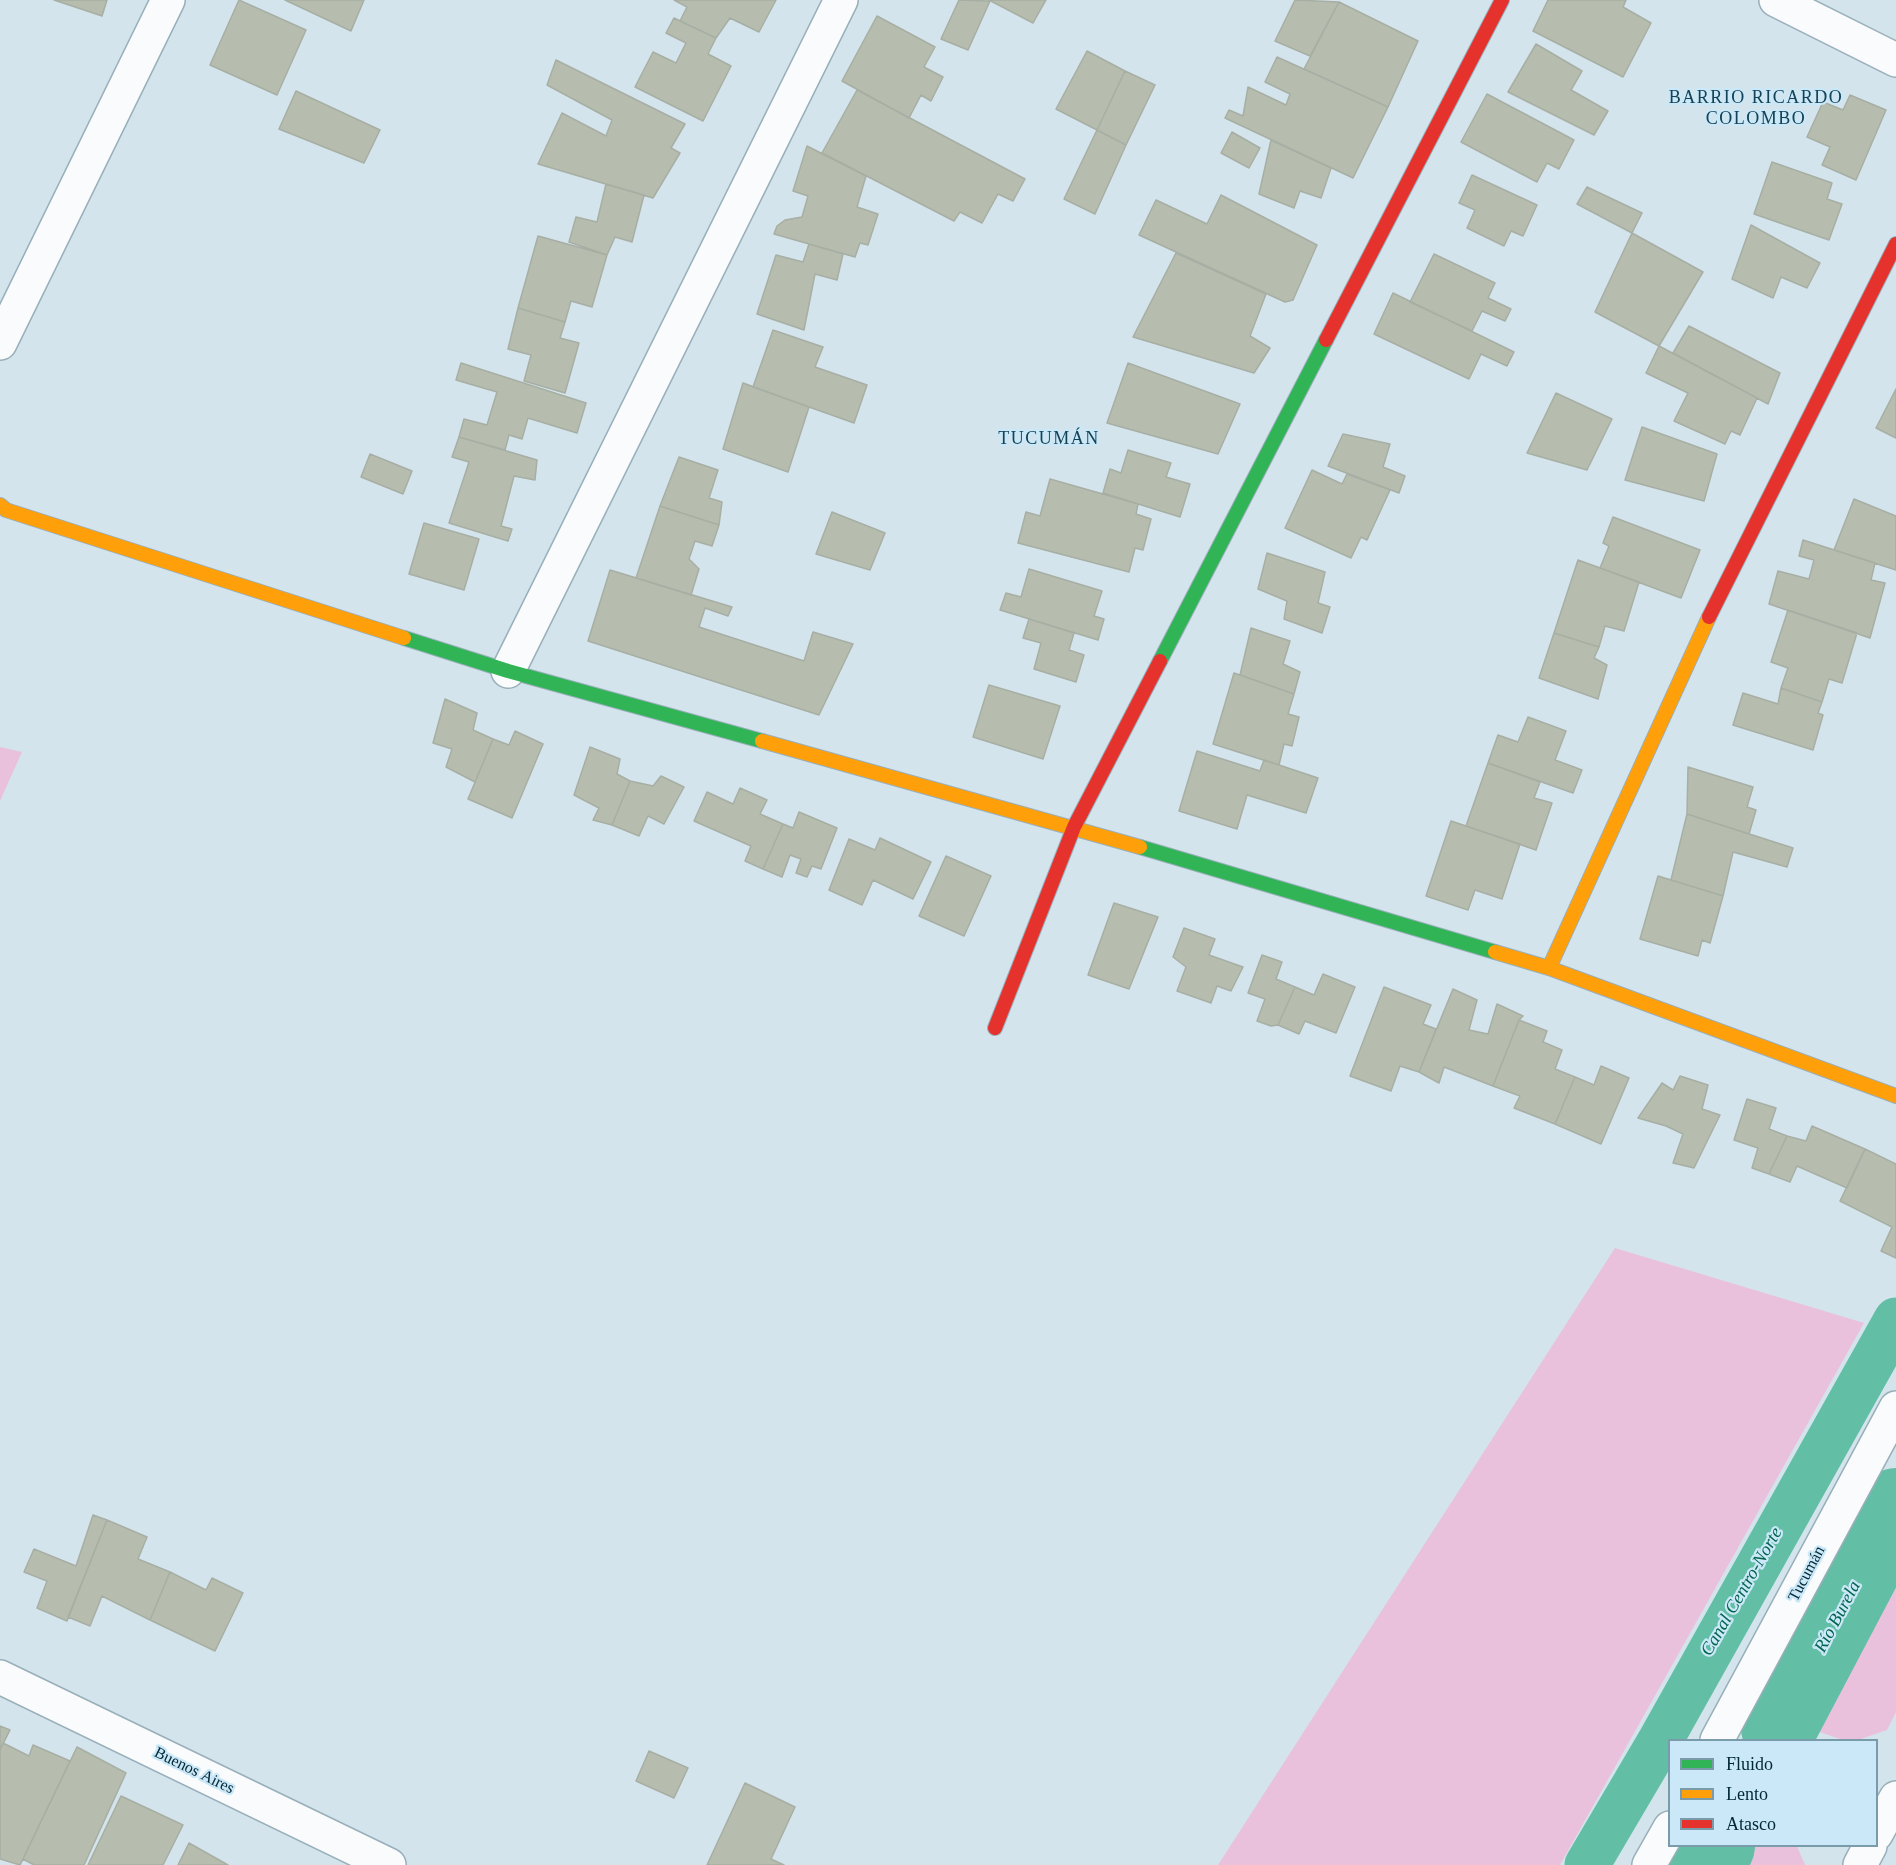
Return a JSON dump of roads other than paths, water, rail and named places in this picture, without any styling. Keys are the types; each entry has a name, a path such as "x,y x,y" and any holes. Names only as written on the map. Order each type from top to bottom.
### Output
{"street":[{"path":"0,343 168,0"},
{"path":"508,671 841,0"},
{"path":"995,1028 1074,827 1502,0"},
{"path":"1776,0 1896,60"},
{"path":"1549,968 1731,568 1896,244"},
{"path":"0,505 6,510 508,671 1074,827 1549,968 1896,1096"},
{"name":"Tucumán","path":"1719,1739 1896,1408"},
{"name":"Buenos Aires","path":"0,1677 389,1865"},
{"path":"1649,1865 1668,1832"},
{"path":"1860,1865 1869,1847"}],"waterway":[{"name":"Canal Centro-Norte","path":"1587,1865 1660,1741 1896,1320"},
{"name":"Río Burela","path":"1779,1728 1896,1506"},
{"name":"Río Burela","path":"1707,1865 1716,1847"}],"district":[{"name":"BARRIO RICARDO COLOMBO","path":"1756,108"},
{"name":"TUCUMÁN","path":"1049,439"}]}
